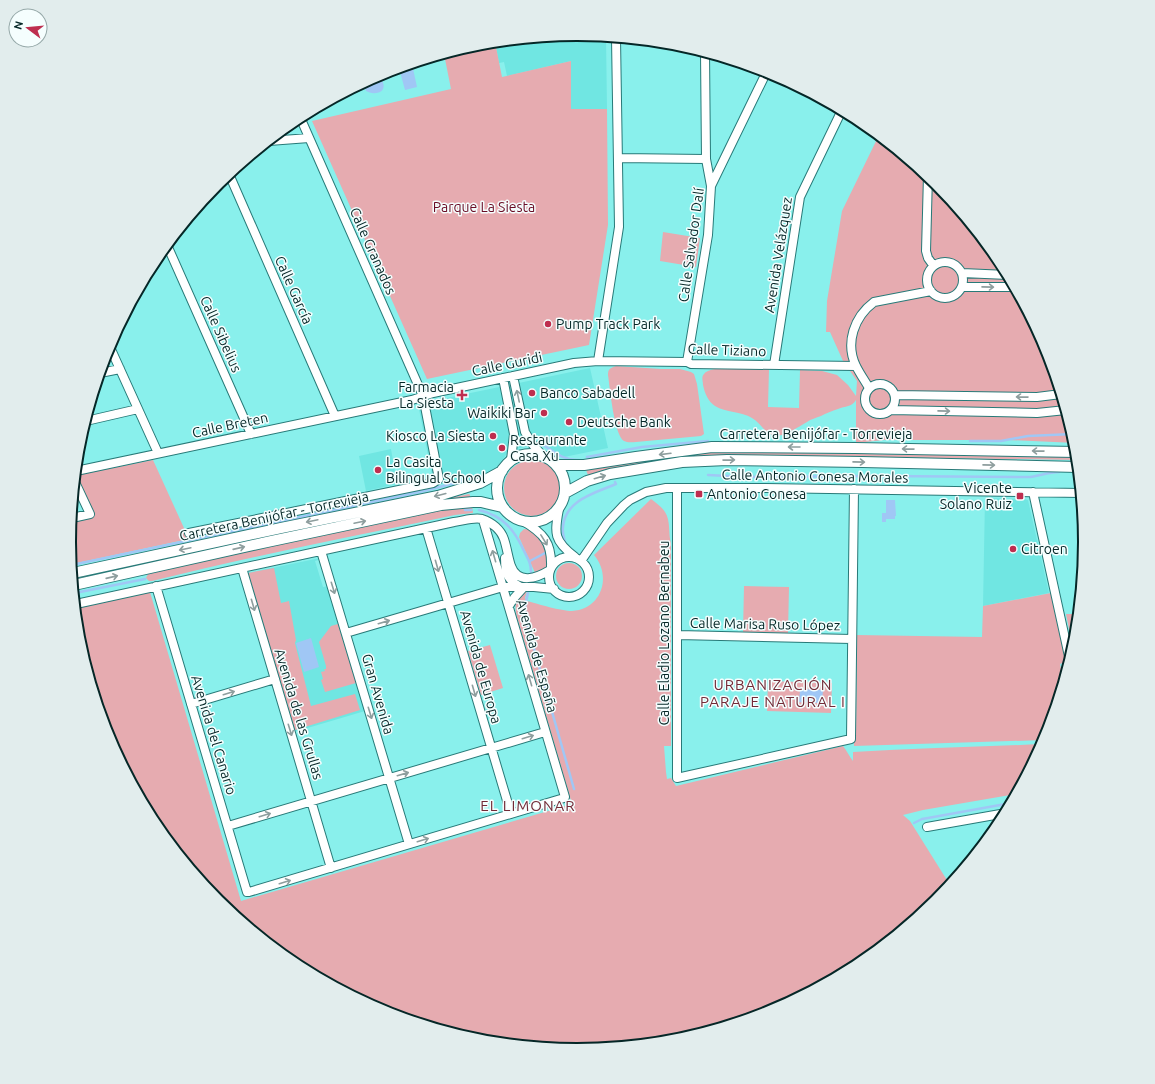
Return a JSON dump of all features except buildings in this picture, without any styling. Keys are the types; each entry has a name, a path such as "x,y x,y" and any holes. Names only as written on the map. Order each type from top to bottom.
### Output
{"main road":[{"name":"Carretera Benijófar - Torrevieja","path":"556,465 584,465 712,447 1070,452"},
{"path":"527,454 543,456 548,458 556,465 565,481 563,501 552,516 533,522 522,522 511,516 502,507 497,492 498,481 502,471 511,460 527,454"},
{"name":"Carretera Benijófar - Torrevieja","path":"565,493 587,481 610,474 682,462 727,460 1072,467"},
{"name":"Carretera Benijófar - Torrevieja","path":"78,572 438,496 480,483 502,471"},
{"name":"Carretera Benijófar - Torrevieja","path":"79,584 441,505 481,502 502,507"}],"street":[{"path":"598,361 619,227 616,43"},
{"path":"705,58 706,159 711,186"},
{"name":"Calle Salvador Dalí","path":"687,362 708,235 711,186 764,77"},
{"name":"Avenida Velázquez","path":"774,365 800,197 840,115"},
{"name":"Calle Granados","path":"189,533 433,483 439,479 423,396 303,123"},
{"path":"279,140 309,138"},
{"path":"618,158 706,159"},
{"name":"Calle García","path":"232,180 335,416"},
{"path":"928,184 926,251 928,258 933,265"},
{"name":"Calle Sibelius","path":"170,251 251,434"},
{"path":"943,261 953,262 962,273 964,280 961,290 952,297 942,298 932,294 927,284 927,274 933,265 943,261"},
{"path":"962,273 1000,275"},
{"path":"962,287 1008,287"},
{"path":"869,388 856,366 852,352 852,338 856,324 863,312 874,302 931,291"},
{"path":"113,355 158,453"},
{"name":"Calle Tiziano","path":"598,361 856,366"},
{"name":"Calle Guridi","path":"423,396 574,363 598,361"},
{"path":"107,372 120,369"},
{"path":"513,376 525,432 543,456"},
{"path":"503,378 514,434 511,460"},
{"path":"891,410 895,403 895,395 891,388 884,384 876,384 869,388 865,397 866,406 873,413 883,414 891,410 1037,413 1061,411"},
{"path":"895,395 1037,397 1056,395"},
{"name":"Calle Breten","path":"82,470 412,400 423,396"},
{"path":"92,420 138,409"},
{"name":"Calle Antonio Conesa Morales","path":"578,559 624,504 646,492 666,488 1075,492"},
{"name":"Calle Eladio Lozano Bernabeu","path":"677,488 677,778 851,739 852,639"},
{"path":"852,639 854,489"},
{"path":"78,517 90,514 80,492"},
{"path":"1033,492 1067,648"},
{"path":"346,633 503,587 534,587 554,590 568,597 579,594 584,590 589,581 589,575 585,564 561,545 558,539 556,525 559,508"},
{"path":"81,603 426,528 476,519 491,523 499,530 504,539 512,568 520,576 530,579 535,578 551,569 561,558 570,557 578,559"},
{"name":"Avenida de España","path":"483,520 565,797 511,814"},
{"path":"522,522 536,529 547,542 550,554 550,580 554,590"},
{"name":"Avenida de Europa","path":"426,528 511,814"},
{"path":"506,546 505,561 507,574 513,582 523,588"},
{"name":"Gran Avenida","path":"322,551 409,844"},
{"name":"Avenida de las Grullas","path":"242,568 331,868"},
{"name":"Avenida del Canario","path":"156,586 248,892 331,868"},
{"path":"509,606 523,588"},
{"name":"Calle Marisa Ruso López","path":"678,635 852,639"},
{"path":"191,704 275,679"},
{"path":"228,826 545,732"},
{"path":"331,868 511,814"},
{"path":"927,827 997,815"}],"shaded area":[{"path":"545,42 606,42 607,109 571,110 571,61 507,76 504,62 499,63 496,48"},
{"path":"413,69 417,87 405,90 401,74"},
{"path":"382,81 384,86 380,92 375,93 366,91 365,89"},
{"path":"590,368 608,448 564,457 541,443 509,451 495,469 481,477 467,482 465,477 434,486 418,404"},
{"name":"La Casita Bilingual School","path":"391,449 397,484 366,491 359,456"},
{"path":"985,498 1028,500 1049,593 983,606"},
{"path":"886,500 895,500 896,516 895,519 886,519 886,522 882,522 882,513 886,513"},
{"path":"321,559 315,561 323,587 329,586 365,711 294,732 248,573"},
{"path":"311,638 319,667 304,672 296,643"},
{"path":"800,690 823,690 822,702 799,702"}],"green space":[{"name":"Parque La Siesta","path":"496,48 502,77 571,61 571,109 607,109 608,225 589,345 427,379 312,121 451,89 445,59 448,58"},
{"path":"876,141 908,165 932,188 975,237 994,264 1027,320 1052,381 1069,443 1008,440 884,440 856,443 856,400 850,405 812,419 789,432 777,436 767,432 752,418 743,414 719,408 709,400 703,385 703,375 708,371 724,368 769,369 768,407 799,408 800,370 822,371 837,375 848,385 856,396 857,381 843,361 830,332 826,332 827,301 842,211"},
{"path":"663,232 700,238 696,267 660,261"},
{"path":"612,367 680,369 694,374 697,384 704,434 701,436 636,442 624,441 615,421 608,375 608,371"},
{"path":"734,452 1071,457 1071,460 737,455 619,468 588,475 586,470 643,460 699,453"},
{"path":"153,460 189,539 77,563 76,542 77,521 92,517 93,511 80,485 81,474"},
{"path":"527,460 537,460 552,468 558,477 560,488 558,499 552,508 537,516 527,516 516,511 509,504 504,493 504,483 509,472 516,465"},
{"path":"470,495 470,497 450,500 78,580 78,576"},
{"path":"651,499 665,512 669,523 671,543 671,746 664,746 667,779 671,778 676,786 843,746 853,761 853,752 1036,744 1027,764 1010,795 923,810 903,815 910,821 947,880 908,919 856,959 828,976 769,1005 707,1026 643,1039 578,1043 545,1042 512,1039 448,1026 386,1005 327,976 299,959 247,919 223,896 180,847 161,820 128,764 103,703 86,640 81,607 150,592 241,901 572,804 517,617 516,602 523,593 527,591 525,598 527,601 556,609 572,611 582,609 591,604 597,598 603,581 599,563 594,555"},
{"path":"472,507 473,513 455,515 304,546 152,581 149,581 146,578 148,574 225,555 445,509"},
{"path":"524,529 530,530 537,535 548,552 548,562 546,567 543,571 536,575 519,537 520,533"},
{"path":"569,563 579,566 582,576 579,586 569,589 559,586 556,576 559,566"},
{"path":"274,568 281,603 289,601 296,640 295,643 311,706 355,694 360,710 295,730 248,573"},
{"path":"744,586 789,587 788,633 743,632"},
{"path":"1051,593 1065,657 1063,663 1060,664 1062,669 1052,703 1037,740 854,746 854,734 856,733 857,635 982,637 983,606"},
{"path":"1066,614 1073,614 1070,634"},
{"path":"338,624 356,683 325,692 321,680 323,679 321,672 325,671 324,669 326,669 326,666 319,642 331,626"},
{"path":"490,645 503,688 481,695 468,651"},
{"path":"768,681 832,683 831,713 767,711"}],"waterway":[{"path":"970,441 1001,441 1028,436 1067,434"},
{"path":"587,457 642,447 708,441"},
{"path":"542,444 564,457 579,460"},
{"path":"708,475 740,477 1030,477 1059,472"},
{"path":"77,564 424,491 466,480"},
{"path":"565,542 563,527 569,510 582,499 616,484 615,482"},
{"path":"465,510 471,510"},
{"path":"479,510 495,516 507,524 520,543 528,559 531,572"},
{"path":"530,561 545,553"},
{"path":"80,592 145,579"},
{"path":"528,593 525,607 525,617 574,789"},
{"path":"914,823 922,819 1004,804"}],"place":[{"name":"Pump Track Park","path":"548,324"},
{"name":"Banco Sabadell","path":"532,393"},
{"name":"Farmacia La Siesta","path":"462,395"},
{"name":"Waikiki Bar","path":"544,413"},
{"name":"Deutsche Bank","path":"569,422"},
{"name":"Kiosco La Siesta","path":"493,436"},
{"name":"Restaurante Casa Xu","path":"502,448"},
{"name":"La Casita Bilingual School","path":"378,470"},
{"name":"Antonio Conesa","path":"699,494"},
{"name":"Vicente Solano Ruiz","path":"1020,496"},
{"name":"Citroen","path":"1013,549"}],"district":[{"name":"URBANIZACIÓN PARAJE NATURAL I","path":"773,694"},
{"name":"EL LIMONAR","path":"528,806"}]}
